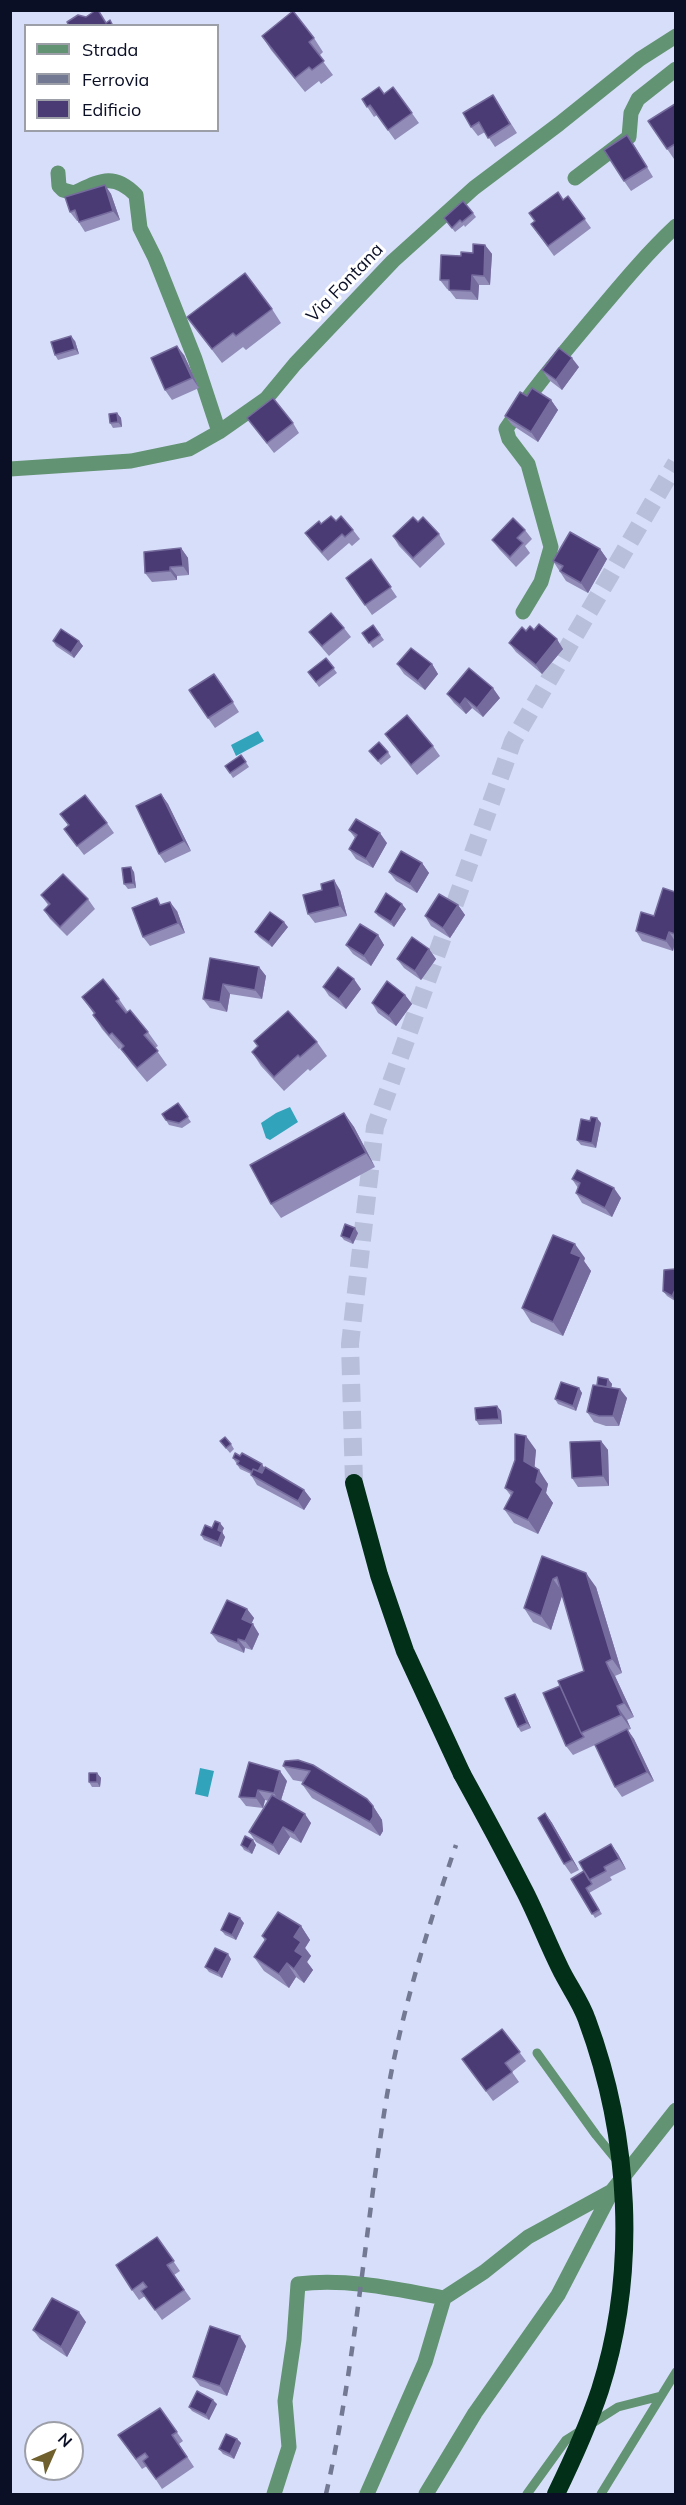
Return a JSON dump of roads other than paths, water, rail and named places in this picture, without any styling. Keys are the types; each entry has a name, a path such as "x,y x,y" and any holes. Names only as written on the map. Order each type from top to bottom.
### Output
{"highway":[{"path":"354,1483 379,1575 405,1651 462,1773 525,1892 561,1970 587,2018 608,2086 625,2205 625,2231 617,2315 600,2391 556,2494"}],"street":[{"name":"Via Fontana","path":"10,469 131,461 189,449 219,432 266,399 295,364 377,277 474,188 640,59 675,36"},
{"path":"575,178 629,137 631,113 638,99 675,69"},
{"path":"58,173 59,186 68,193 74,193 108,180 119,182 136,195 140,228 155,258 191,350 219,432"},
{"path":"523,612 542,582 550,547 528,464 509,439 506,429 525,400 651,249 675,226"},
{"path":"426,2494 475,2413 558,2295 612,2191 675,2110"},
{"path":"367,2494 424,2362 444,2298 484,2272 528,2237 612,2191"},
{"path":"274,2494 289,2447 285,2401 294,2340 298,2284 320,2281 343,2282 381,2286 444,2298"}],"lane":[{"path":"537,2053 596,2135 627,2173"},
{"path":"601,2494 675,2372"},
{"path":"527,2494 566,2440 618,2407 661,2396"}],"water":[{"path":"258,731 264,741 236,756 231,745"},
{"path":"290,1107 298,1122 270,1140 266,1138 261,1123"},
{"path":"200,1768 214,1771 208,1797 195,1794"}],"tunnel":[{"path":"354,1483 350,1344 375,1127 513,741 676,463"}],"railway":[{"path":"326,2494 353,2345 379,2145 393,2063 417,1969 456,1845"}]}
